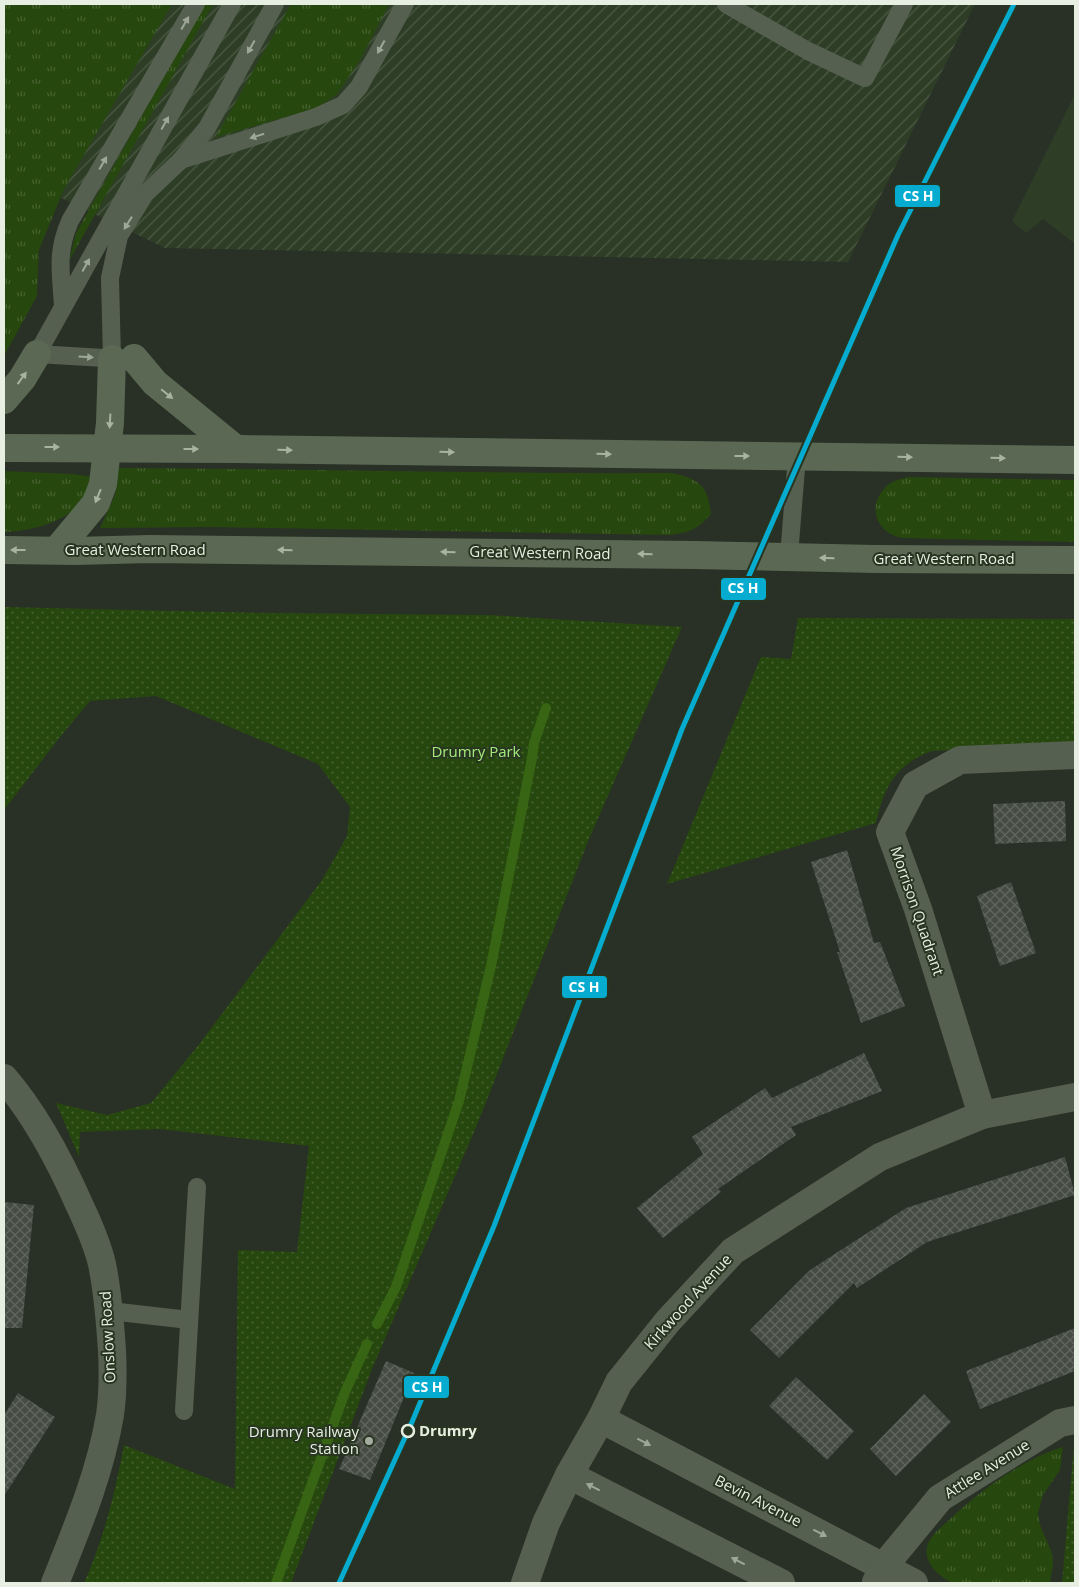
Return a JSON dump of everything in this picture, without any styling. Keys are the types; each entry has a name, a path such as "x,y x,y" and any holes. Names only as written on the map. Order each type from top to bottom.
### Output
{"main road":[{"path":"4,400 22,378 37,354"},
{"path":"57,550 96,503 103,484 110,423 123,359 236,449"},
{"path":"4,448 236,449 1075,460"},
{"name":"Great Western Road","path":"4,550 169,549 1075,560"}],"street":[{"name":"Morrison Quadrant","path":"982,1115 918,909 890,832 915,785 960,760 1075,755"},
{"name":"Onslow Road","path":"4,1078 39,1126 64,1170 90,1227 102,1262 110,1310 112,1370 110,1413 94,1481 55,1583"},
{"name":"Kirkwood Avenue","path":"525,1583 546,1523 569,1475 601,1419 619,1382 668,1321 733,1251 880,1157 982,1115 1075,1097"},
{"name":"Bevin Avenue","path":"601,1419 880,1575 914,1583"},
{"name":"Attlee Avenue","path":"880,1575 940,1498 1060,1424 1075,1420"},
{"path":"569,1475 781,1583"}],"lane":[{"path":"64,306 60,254 63,237 70,220 196,4"},
{"path":"232,4 37,354 123,359 112,328 110,278 119,236 145,194 181,160 207,128 275,4"},
{"path":"181,160 316,117 343,105 359,87 405,4"},
{"path":"726,4 808,51 865,78 904,4"},
{"path":"789,556 797,456"},
{"path":"184,1411 196,1187"},
{"path":"110,1310 189,1320"}],"shaded area":[{"path":"162,4 975,4 848,262 165,248 57,196"},
{"path":"1075,94 1075,244 1043,219 1026,233 1012,221"}],"green space":[{"path":"4,4 172,4 64,189 39,250 37,296 4,356"},
{"path":"205,4 213,4 69,261 76,233"},
{"path":"291,4 389,4 360,60 337,94 317,108 216,137"},
{"path":"119,468 672,473 682,475 701,485 708,497 711,514 693,529 670,535 208,527 100,528 115,495"},
{"path":"4,471 73,474 94,477 90,490 82,502 63,517 40,527 4,532"},
{"path":"908,477 1075,480 1075,542 902,538 892,535 885,530 876,516 877,500 889,484"},
{"name":"Drumry Park","path":"4,607 269,613 489,615 682,627 589,839 477,1125 372,1369 291,1583 84,1583 108,1515 124,1445 235,1489 238,1250 297,1252 309,1146 160,1129 80,1132 79,1157 56,1103 107,1115 151,1103 197,1047 322,880 347,836 350,807 318,764 156,696 90,701 4,810"},
{"path":"798,618 1075,619 1075,744 932,751 909,763 894,778 883,798 876,823 667,884 761,657 791,659"},
{"path":"1074,1445 1075,1583 1062,1583"},
{"path":"1063,1447 1060,1470 1043,1495 1038,1513 1040,1525 1052,1553 1053,1564 1050,1583 957,1583 945,1579 935,1570 928,1559 927,1546 941,1527 987,1488 1017,1468 1048,1452"}],"building":[{"path":"1065,801 1066,841 995,844 993,804"},
{"path":"847,850 874,943 880,942 905,1006 861,1023 837,952 840,952 811,862"},
{"path":"1011,882 1036,953 1000,966 977,896"},
{"path":"864,1053 882,1091 791,1127 796,1135 718,1189 721,1192 663,1238 637,1208 703,1154 692,1137 765,1088 772,1098"},
{"path":"1065,1157 1075,1195 927,1242 857,1288 854,1283 779,1358 750,1330 810,1270 906,1208"},
{"path":"4,1202 34,1205 22,1328 4,1328"},
{"path":"1075,1328 1075,1371 980,1409 966,1371"},
{"name":"Drumry Railway Station","path":"386,1361 414,1373 370,1480 339,1469"},
{"path":"796,1377 854,1431 827,1460 769,1406"},
{"path":"18,1393 55,1417 4,1496 4,1415"},
{"path":"924,1394 951,1422 896,1476 870,1449"}],"waterway":[{"path":"377,1324 396,1287 459,1101 491,966 534,743 546,708"},
{"path":"276,1583 345,1392 367,1344"}],"transit line":[{"path":"339,1583 412,1422 494,1226 682,729 898,235 1014,4"}],"place":[{"name":"Drumry","path":"408,1431"},
{"name":"Drumry Railway Station","path":"369,1441"}]}
